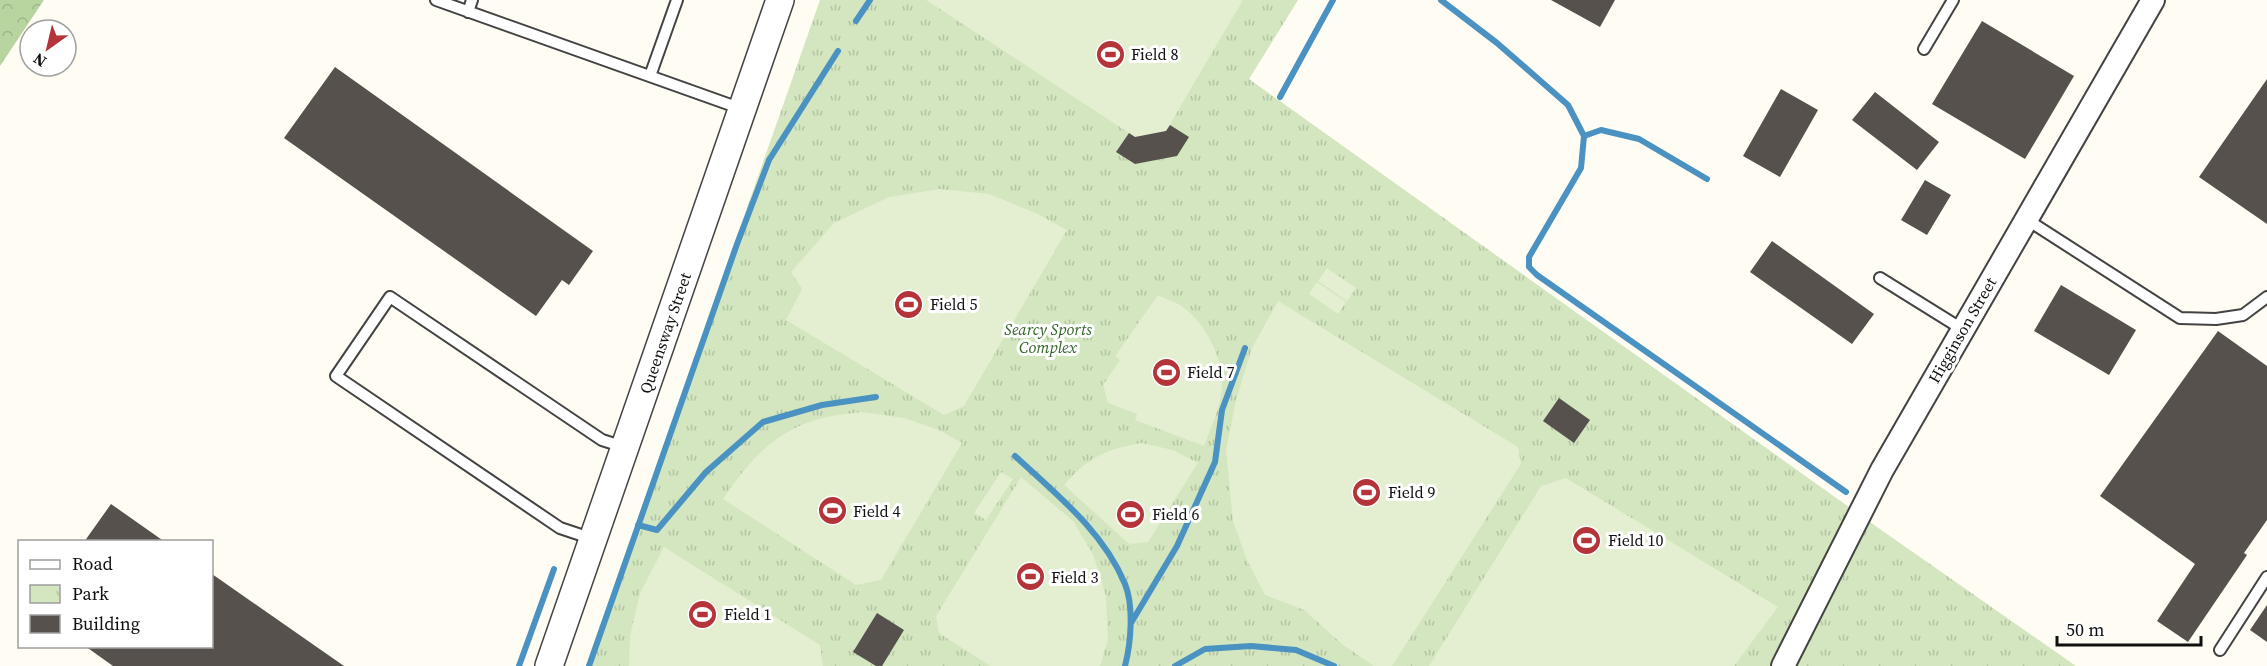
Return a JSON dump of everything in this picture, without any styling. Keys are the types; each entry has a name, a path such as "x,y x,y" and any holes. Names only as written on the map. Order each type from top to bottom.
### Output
{"street":[{"name":"Queensway Street","path":"549,666 780,0"},
{"name":"Higginson Street","path":"1783,666 1881,470 2153,0"}],"lane":[{"path":"436,0 742,109"},
{"path":"468,12 472,0"},
{"path":"650,76 677,0"},
{"path":"1924,49 1953,0"},
{"path":"2026,218 2180,318 2216,319 2243,315 2267,297"},
{"path":"1880,278 1962,329"},
{"path":"593,539 560,528 336,376 390,297 602,440 625,447"},
{"path":"2220,650 2267,577"}],"green space":[{"path":"0,0 44,0 32,18 18,18 18,39 0,66"},
{"name":"Searcy Sports Complex","path":"820,0 1298,0 1249,79 1877,527 2076,666 586,666"},
{"name":"Field 8","path":"926,0 1243,0 1166,131 1135,137"},
{"name":"Field 5","path":"940,189 989,194 1036,213 1067,230 964,406 944,415 786,320 802,289 791,272 834,223 889,197"},
{"path":"1327,268 1356,288 1347,301 1318,281"},
{"path":"1317,282 1346,302 1338,314 1309,294"},
{"name":"Field 7","path":"1158,295 1183,307 1191,314 1205,331 1216,352 1222,384 1220,400 1204,446 1135,420 1137,414 1108,403 1103,385 1120,360 1115,356"},
{"name":"Field 9","path":"1278,301 1518,447 1521,464 1392,666 1374,666 1343,645 1304,610 1265,595 1247,560 1233,521 1226,450 1236,400 1252,348"},
{"name":"Field 4","path":"861,412 904,418 939,430 962,443 881,580 856,585 723,499 742,472 775,440 803,425 824,418"},
{"name":"Field 6","path":"1142,443 1173,450 1198,463 1148,542 1129,544 1064,485 1090,461 1108,451"},
{"path":"1001,472 1013,479 986,520 974,513"},
{"name":"Field 3","path":"1021,477 1073,521 1093,554 1106,596 1108,639 1100,666 990,666 939,633 936,616"},
{"name":"Field 10","path":"1566,478 1778,607 1734,666 1429,666 1541,486"},
{"name":"Field 1","path":"664,547 820,645 823,666 629,666 630,636 640,593"}],"building":[{"path":"1551,0 1615,0 1600,27"},
{"path":"1982,21 2074,76 2025,159 1932,104"},
{"path":"335,67 593,251 569,285 562,280 536,316 284,138"},
{"path":"2267,79 2267,224 2199,177"},
{"path":"1781,89 1818,110 1780,177 1743,156"},
{"path":"1875,92 1939,142 1917,170 1852,120"},
{"path":"1170,125 1189,137 1177,156 1135,164 1116,152 1129,133 1135,137 1166,131"},
{"path":"1925,180 1951,195 1927,235 1901,220"},
{"path":"1772,241 1874,314 1852,344 1750,272"},
{"path":"2061,285 2136,330 2109,375 2034,331"},
{"path":"2218,331 2267,366 2267,520 2244,553 2247,555 2188,642 2157,621 2195,564 2100,496"},
{"path":"1559,398 1590,420 1574,443 1543,421"},
{"path":"111,504 162,540 85,540"},
{"path":"213,575 344,666 113,666 88,648 213,648"},
{"path":"2267,605 2267,642 2250,630"},
{"path":"877,613 904,630 882,666 876,666 853,652"}],"waterway":[{"path":"856,21 870,0"},
{"path":"1280,97 1333,0"},
{"path":"1441,0 1497,43 1568,105 1584,136 1581,168 1529,257 1529,267 1537,275 1846,492"},
{"path":"589,666 737,244 769,160 838,51"},
{"path":"1584,136 1601,130 1639,139 1707,179"},
{"path":"1131,623 1177,546 1215,462 1222,410 1245,348"},
{"path":"638,525 657,530 706,472 763,422 822,405 876,397"},
{"path":"1015,456 1077,514 1116,565 1128,593 1131,614 1125,666"},
{"path":"519,666 554,569"},
{"path":"1175,666 1205,649 1251,646 1296,650 1334,666"}],"place":[{"name":"Field 8","path":"1110,54"},
{"name":"Field 5","path":"909,304"},
{"name":"Field 7","path":"1166,372"},
{"name":"Field 9","path":"1367,492"},
{"name":"Field 4","path":"832,511"},
{"name":"Field 6","path":"1131,514"},
{"name":"Field 10","path":"1587,540"},
{"name":"Field 3","path":"1030,577"},
{"name":"Field 1","path":"703,614"}]}
